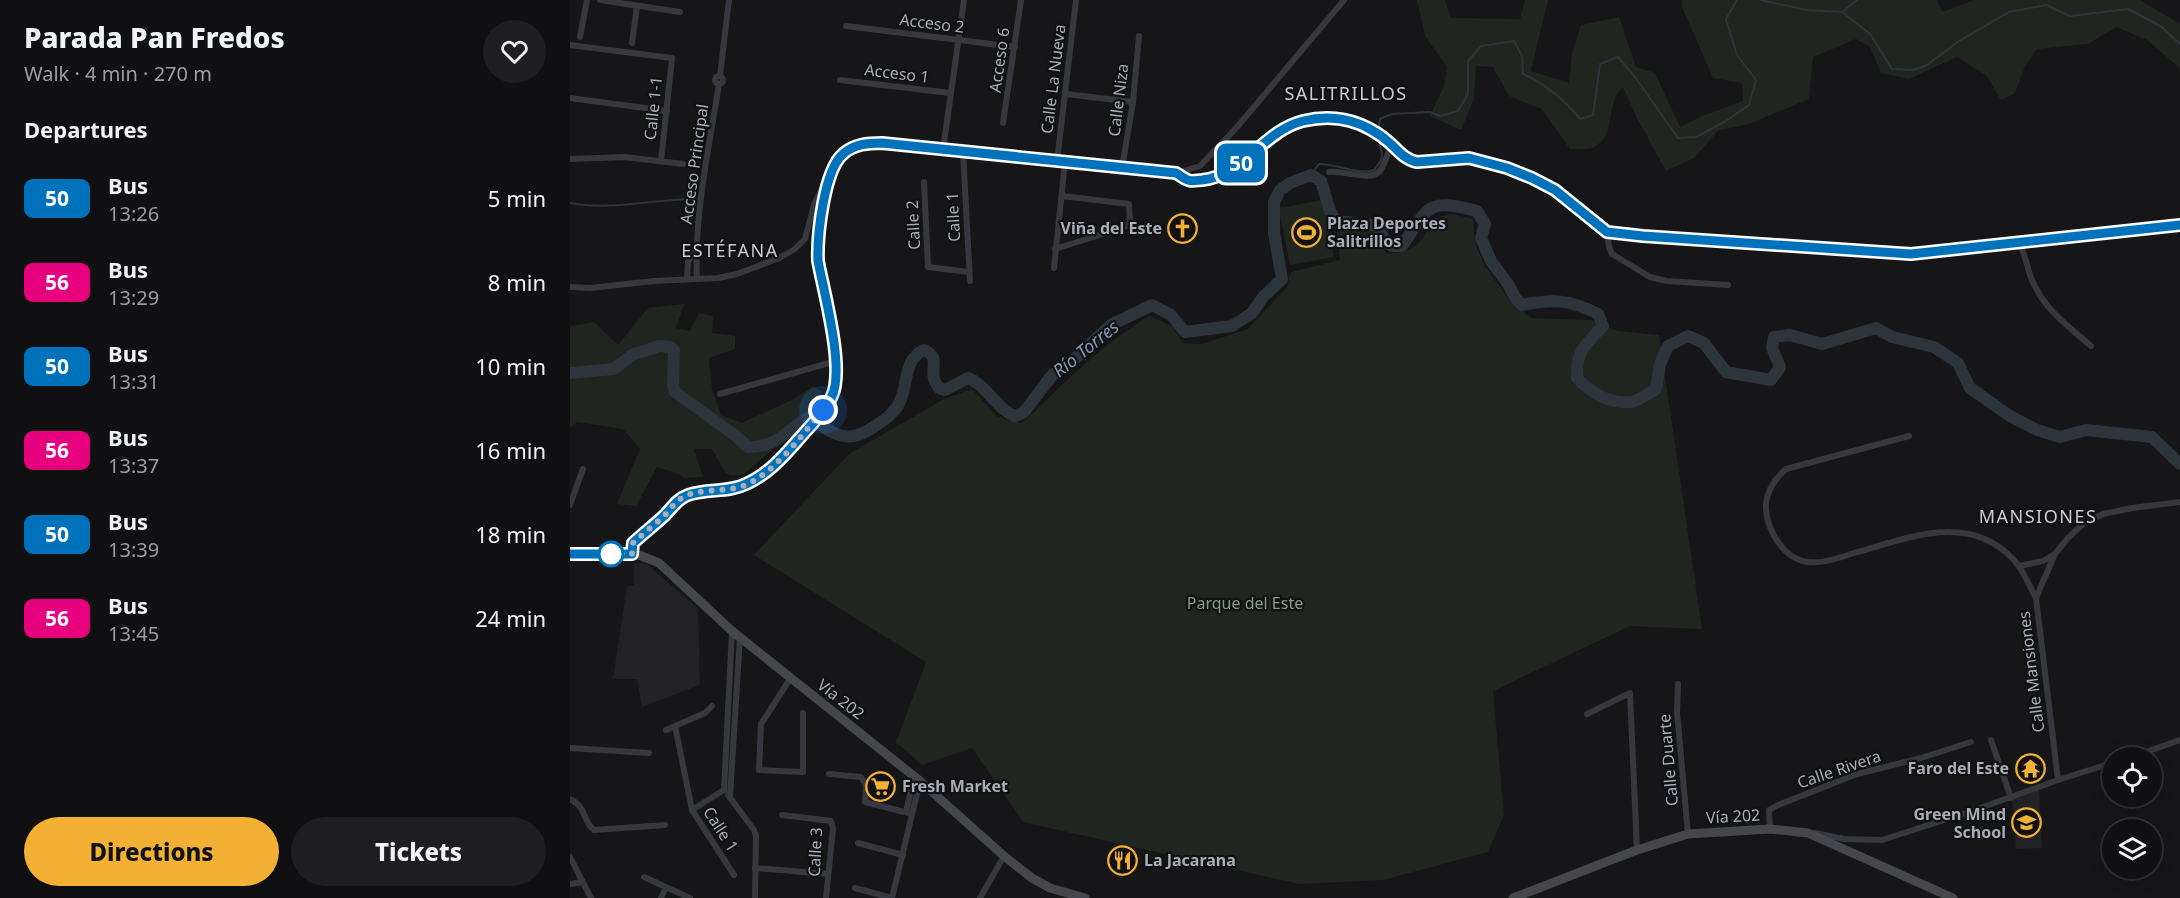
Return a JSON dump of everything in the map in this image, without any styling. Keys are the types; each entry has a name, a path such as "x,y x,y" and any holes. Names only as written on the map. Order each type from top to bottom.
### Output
{"main road":[{"name":"Vía 202","path":"570,554 632,554 648,557 659,563 736,634 917,779 1004,856 1032,878 1050,888 1085,898"},
{"name":"Vía 202","path":"1513,898 1637,850 1688,834 1770,829 1808,833 1953,898"}],"street":[{"path":"580,37 587,0"},
{"path":"600,0 680,12"},
{"name":"Acceso Principal","path":"697,248 719,84 715,79 720,76 729,0"},
{"path":"943,150 964,0"},
{"name":"Acceso 6","path":"1003,123 1021,0"},
{"name":"Calle La Nueva","path":"1057,161 1076,0"},
{"path":"570,287 590,288 718,278 737,274 779,258 795,249 805,239 814,205 833,166 841,155 861,144 882,143 1176,173 1200,166 1238,126 1344,0"},
{"path":"632,43 637,6"},
{"name":"Acceso 2","path":"846,26 1015,48"},
{"name":"Calle Niza","path":"1122,168 1133,102 1139,36"},
{"name":"Calle 1-1","path":"570,45 672,58 661,161"},
{"name":"Acceso 1","path":"840,80 950,93"},
{"path":"1065,94 1133,102"},
{"path":"570,98 667,111"},
{"path":"1176,173 1188,181 1211,179 1238,166 1263,143 1288,126 1304,121 1341,118 1358,122 1374,130 1409,160 1417,162 1469,158 1532,178 1555,190 1607,232 1839,251 1911,254 2180,225"},
{"path":"1329,172 1342,171 1376,175 1381,170 1391,144"},
{"name":"Calle 1","path":"963,152 969,281"},
{"path":"570,159 625,157 683,164"},
{"path":"1054,268 1065,162"},
{"path":"632,554 633,543 665,515 678,500 696,493 744,486 759,477 786,453 832,397 835,387 836,361 817,246 823,204 833,166"},
{"name":"Calle 2","path":"924,182 928,267 969,272"},
{"path":"1055,249 1125,227 1130,222 1129,204 1062,196"},
{"path":"1607,232 1608,247 1612,254 1650,277 1667,281 1728,285"},
{"path":"2019,242 2038,293 2057,318 2091,346"},
{"path":"697,248 697,279"},
{"path":"687,279 688,261 697,248"},
{"path":"720,394 836,361"},
{"path":"1909,436 1786,469 1773,484 1766,502 1767,517 1777,541 1800,561 1822,562 1920,535 1941,531 1969,534 2003,550 2019,566 2036,598"},
{"path":"570,505 583,469"},
{"name":"Calle Mansiones","path":"2058,780 2036,598 2055,554 2068,537 2084,523 2103,514 2180,502"},
{"path":"2019,566 2043,561 2055,554"},
{"path":"736,634 730,679 724,790 756,836 755,898"},
{"path":"730,797 738,680 736,634"},
{"path":"730,679 738,680"},
{"path":"790,679 761,724 759,770 803,772 803,713"},
{"name":"Calle Duarte","path":"1678,684 1677,722 1688,834"},
{"path":"1587,714 1630,693 1637,850"},
{"path":"666,729 705,713 712,706"},
{"name":"Calle 1","path":"675,726 692,810 734,875"},
{"path":"727,734 734,734"},
{"path":"1991,740 2011,798"},
{"path":"2160,747 2180,740"},
{"name":"Calle Rivera","path":"1770,829 1769,810 1778,805 1857,774 1921,758 1971,742"},
{"path":"570,748 649,753"},
{"path":"1808,833 1844,839 1882,840 2102,766"},
{"path":"829,774 861,777 866,785 865,802 909,813"},
{"path":"855,888 892,898 903,855 917,779"},
{"path":"692,810 724,790"},
{"path":"570,799 579,803 590,827 594,830 665,825"},
{"name":"Calle 3","path":"782,815 831,821 833,828 826,898"},
{"path":"858,843 903,855"},
{"path":"980,898 1004,856"},
{"path":"570,857 574,871 591,898"},
{"path":"755,868 828,874"},
{"path":"644,877 690,898"},
{"path":"570,884 583,882"},
{"path":"661,898 666,887"}],"shaded area":[{"path":"634,563 647,564 698,609 700,685 642,707 637,679 613,679 627,586 634,585"},
{"name":"Green Mind School","path":"2039,788 2042,848 2016,849 2012,798"}],"green space":[{"path":"1417,0 1445,0 1451,18 1520,19 1525,0 1548,0 1531,71 1569,83 1572,53 1581,25 1619,17 1636,67 1655,73 1680,127 1743,101 1742,83 1713,78 1682,7 1682,0 1937,0 1942,12 1974,0 2140,0 2180,24 2180,68 2147,40 2116,27 2088,44 2037,49 2025,67 2015,93 2001,100 1986,75 1957,57 1909,79 1881,73 1870,47 1856,39 1813,57 1809,99 1749,124 1719,130 1694,158 1666,171 1623,87 1614,101 1606,135 1601,142 1589,149 1570,149 1542,109 1509,96 1493,67 1476,66 1474,99 1461,130 1430,116 1444,86 1447,67 1425,36"},
{"name":"Plaza Deportes Salitrillos","path":"1323,200 1334,257 1290,265 1279,208"},
{"name":"Parque del Este","path":"1452,214 1473,219 1475,242 1484,265 1510,301 1531,318 1591,320 1617,331 1659,335 1702,629 1630,626 1493,691 1504,815 1488,852 1383,880 1299,884 1023,822 972,748 922,765 896,742 926,662 754,555 849,454 944,399 972,389 996,416 1022,423 1099,352 1150,316 1172,326 1183,343 1202,344 1248,329 1287,287 1291,272 1340,260 1337,230 1374,232 1387,254 1396,253 1411,249 1421,241 1431,219"},
{"path":"684,304 676,328 690,331 699,313 713,316 712,333 735,336 735,349 709,358 712,390 721,415 742,423 794,399 813,386 822,391 807,415 743,475 730,475 725,472 712,449 694,449 703,477 685,478 657,467 636,506 617,504 640,449 623,429 577,422 570,428 570,326 594,322 618,345 648,308"}],"waterway":[{"path":"1378,132 1380,119 1392,114 1430,112 1440,116 1458,111 1468,94 1468,61 1481,46 1514,41 1522,56 1523,74 1554,93 1580,119 1593,115 1600,64 1618,57 1678,138 1696,137 1726,121 1749,105 1756,80 1737,55 1726,19 1737,0"},
{"path":"1760,0 1807,10 1842,12 1870,34 1892,69 1913,70 1927,65 1959,41 2009,12 2046,5 2070,16 2128,9 2162,27 2180,44"},
{"path":"1842,12 1857,0"},
{"path":"1311,175 1319,164 1361,171 1374,170 1382,157 1378,138"},
{"name":"Río Torres","path":"570,373 614,369 632,355 659,346 670,347 674,350 673,385 675,392 748,447 775,441 809,417 824,428 846,436 854,436 876,426 897,407 912,361 924,350 932,356 934,379 939,388 945,390 968,378 975,381 1002,408 1015,416 1024,412 1053,374 1067,366 1111,325 1152,305 1171,315 1185,332 1232,326 1252,313 1263,297 1282,279 1274,233 1274,202 1280,190 1290,183 1311,175 1321,181 1330,211 1336,221 1377,226 1385,241 1392,246 1402,246 1424,214 1438,206 1448,205 1477,211 1485,224 1481,238 1491,261 1522,305 1561,302 1578,305 1598,314 1603,326 1583,349 1578,361 1577,378 1594,393 1607,399 1631,402 1641,399 1656,389 1660,364 1668,346 1688,336 1704,343 1726,372 1771,380 1780,367 1772,348 1774,337 1790,335 1822,344 1876,328 1892,337 1934,347 1958,363 1970,388 2010,416 2037,430 2060,437 2086,430 2152,437 2180,464"},
{"path":"570,203 601,206 696,199"}],"bus line":[{"name":"50","path":"570,554 632,554 633,543 665,515 678,500 696,493 744,486 759,477 786,453 823,410 832,397 835,387 836,361 818,261 817,246 823,204 833,166 841,155 861,144 882,143 1176,173 1188,181 1211,179 1224,174 1238,166 1263,143 1288,126 1304,121 1341,118 1358,122 1374,130 1409,160 1417,162 1469,158 1507,168 1532,178 1555,190 1607,232 1827,250 1911,254 2180,225"}],"place":[{"name":"Viña del Este","path":"1183,228"},
{"name":"Plaza Deportes Salitrillos","path":"1306,232"},
{"name":"Faro del Este","path":"2030,768"},
{"name":"Fresh Market","path":"881,786"},
{"name":"Green Mind School","path":"2027,823"},
{"name":"La Jacarana","path":"1123,860"}],"district":[{"name":"SALITRILLOS","path":"1346,94"},
{"name":"ESTÉFANA","path":"730,251"},
{"name":"MANSIONES","path":"2038,517"}],"route":[{"path":"611,554 632,554 633,543 665,515 678,500 687,495 729,490 744,486 759,477 786,453 823,410"}]}
